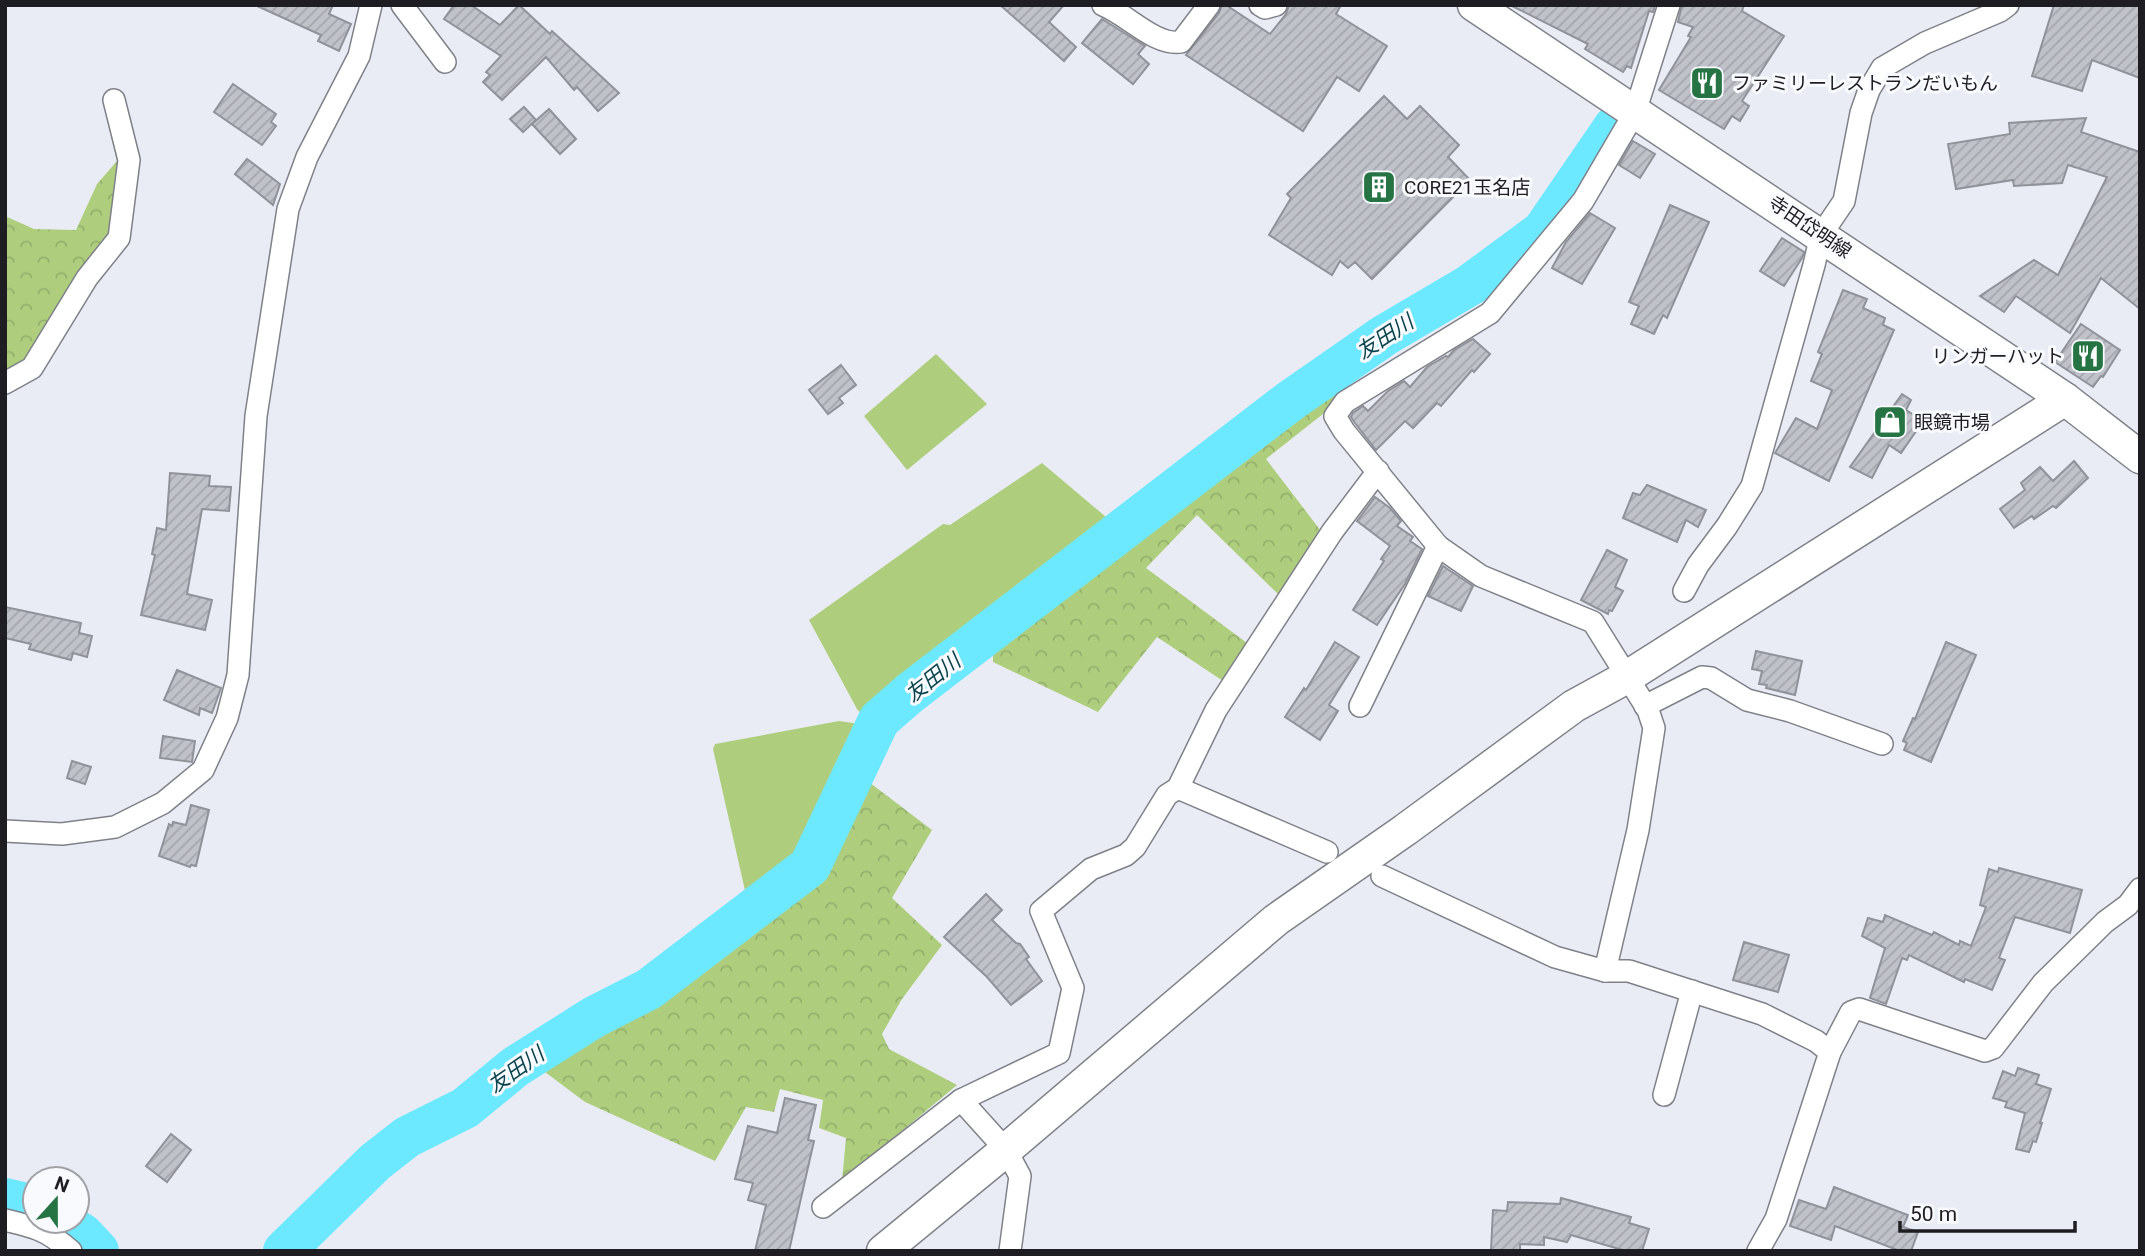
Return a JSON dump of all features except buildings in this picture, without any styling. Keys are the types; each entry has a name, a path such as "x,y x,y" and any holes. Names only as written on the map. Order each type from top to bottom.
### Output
{"street":[{"path":"5,831 62,834 114,827 163,803 203,770 227,718 238,675 256,416 288,209 307,157 359,56 371,5"},
{"path":"402,5 445,62"},
{"path":"1103,5 1160,40 1172,43 1181,42 1209,5"},
{"path":"1260,5 1265,8 1276,5"},
{"name":"寺田岱明線","path":"1474,5 2065,399 2140,457"},
{"path":"1605,971 1638,830 1654,728 1645,706 1593,622 1481,576 1438,546 1344,431 1335,416 1345,402 1490,313 1583,201 1636,112 1669,5"},
{"path":"1684,591 1698,565 1752,486 1821,235 1844,201 1861,113 1869,90 1882,68 1925,43 2000,11 2008,5"},
{"path":"5,383 32,368 87,278 119,238 129,160 114,100"},
{"path":"883,1251 1276,920 1405,830 1574,706 1627,677 2065,399"},
{"path":"823,1207 961,1100 1059,1053 1073,988 1041,911 1091,869 1126,855 1135,848 1167,795 1178,788 1216,710 1332,532 1378,471"},
{"path":"1360,706 1438,546"},
{"path":"1645,706 1702,677 1711,678 1747,700 1790,711 1882,744"},
{"path":"1178,788 1327,852"},
{"path":"1382,876 1555,957 1605,971 1629,971 1762,1014 1816,1041 1830,1052"},
{"path":"1758,1251 1776,1219 1830,1052 1851,1012 1860,1009 1985,1051 1993,1048 2043,983 2105,922 2128,905 2140,889"},
{"path":"1664,1095 1692,991"},
{"path":"961,1100 1006,1150 1020,1176 1010,1251"},
{"path":"5,1220 53,1235 71,1251"}],"green space":[{"path":"103,101 110,101 125,161 115,236 28,365 5,373 5,216 34,229 76,230 97,184 117,161"},
{"path":"936,354 987,404 907,470 864,416"},
{"path":"1345,368 1347,395 1266,459 1324,535 1279,595 1197,515 1146,568 1251,646 1226,683 1157,637 1098,712 993,662 993,642 1023,615"},
{"path":"1042,463 1119,528 869,723 857,709 809,620 943,524 950,525"},
{"path":"839,721 867,725 806,861 746,895 713,749 715,744"},
{"path":"865,779 932,830 892,898 942,945 902,999 882,1034 889,1049 957,1085 842,1181 846,1138 819,1128 823,1100 780,1089 774,1112 746,1107 715,1161 585,1102 541,1069 627,1016 818,871"}],"waterway":[{"name":"友田川","path":"284,1251 375,1162 407,1137 465,1108 515,1067 594,1017 649,989 810,866 879,720 910,693 1290,401 1385,335 1470,285 1543,231 1615,126"},
{"name":"友田川","path":"5,1199 21,1203"},
{"name":"友田川","path":"83,1235 98,1251"}],"place":[{"name":"ファミリーレストランだいもん","path":"1707,83"},
{"name":"CORE21玉名店","path":"1379,187"},
{"name":"リンガーハット","path":"2088,356"},
{"name":"眼鏡市場","path":"1890,422"}]}
